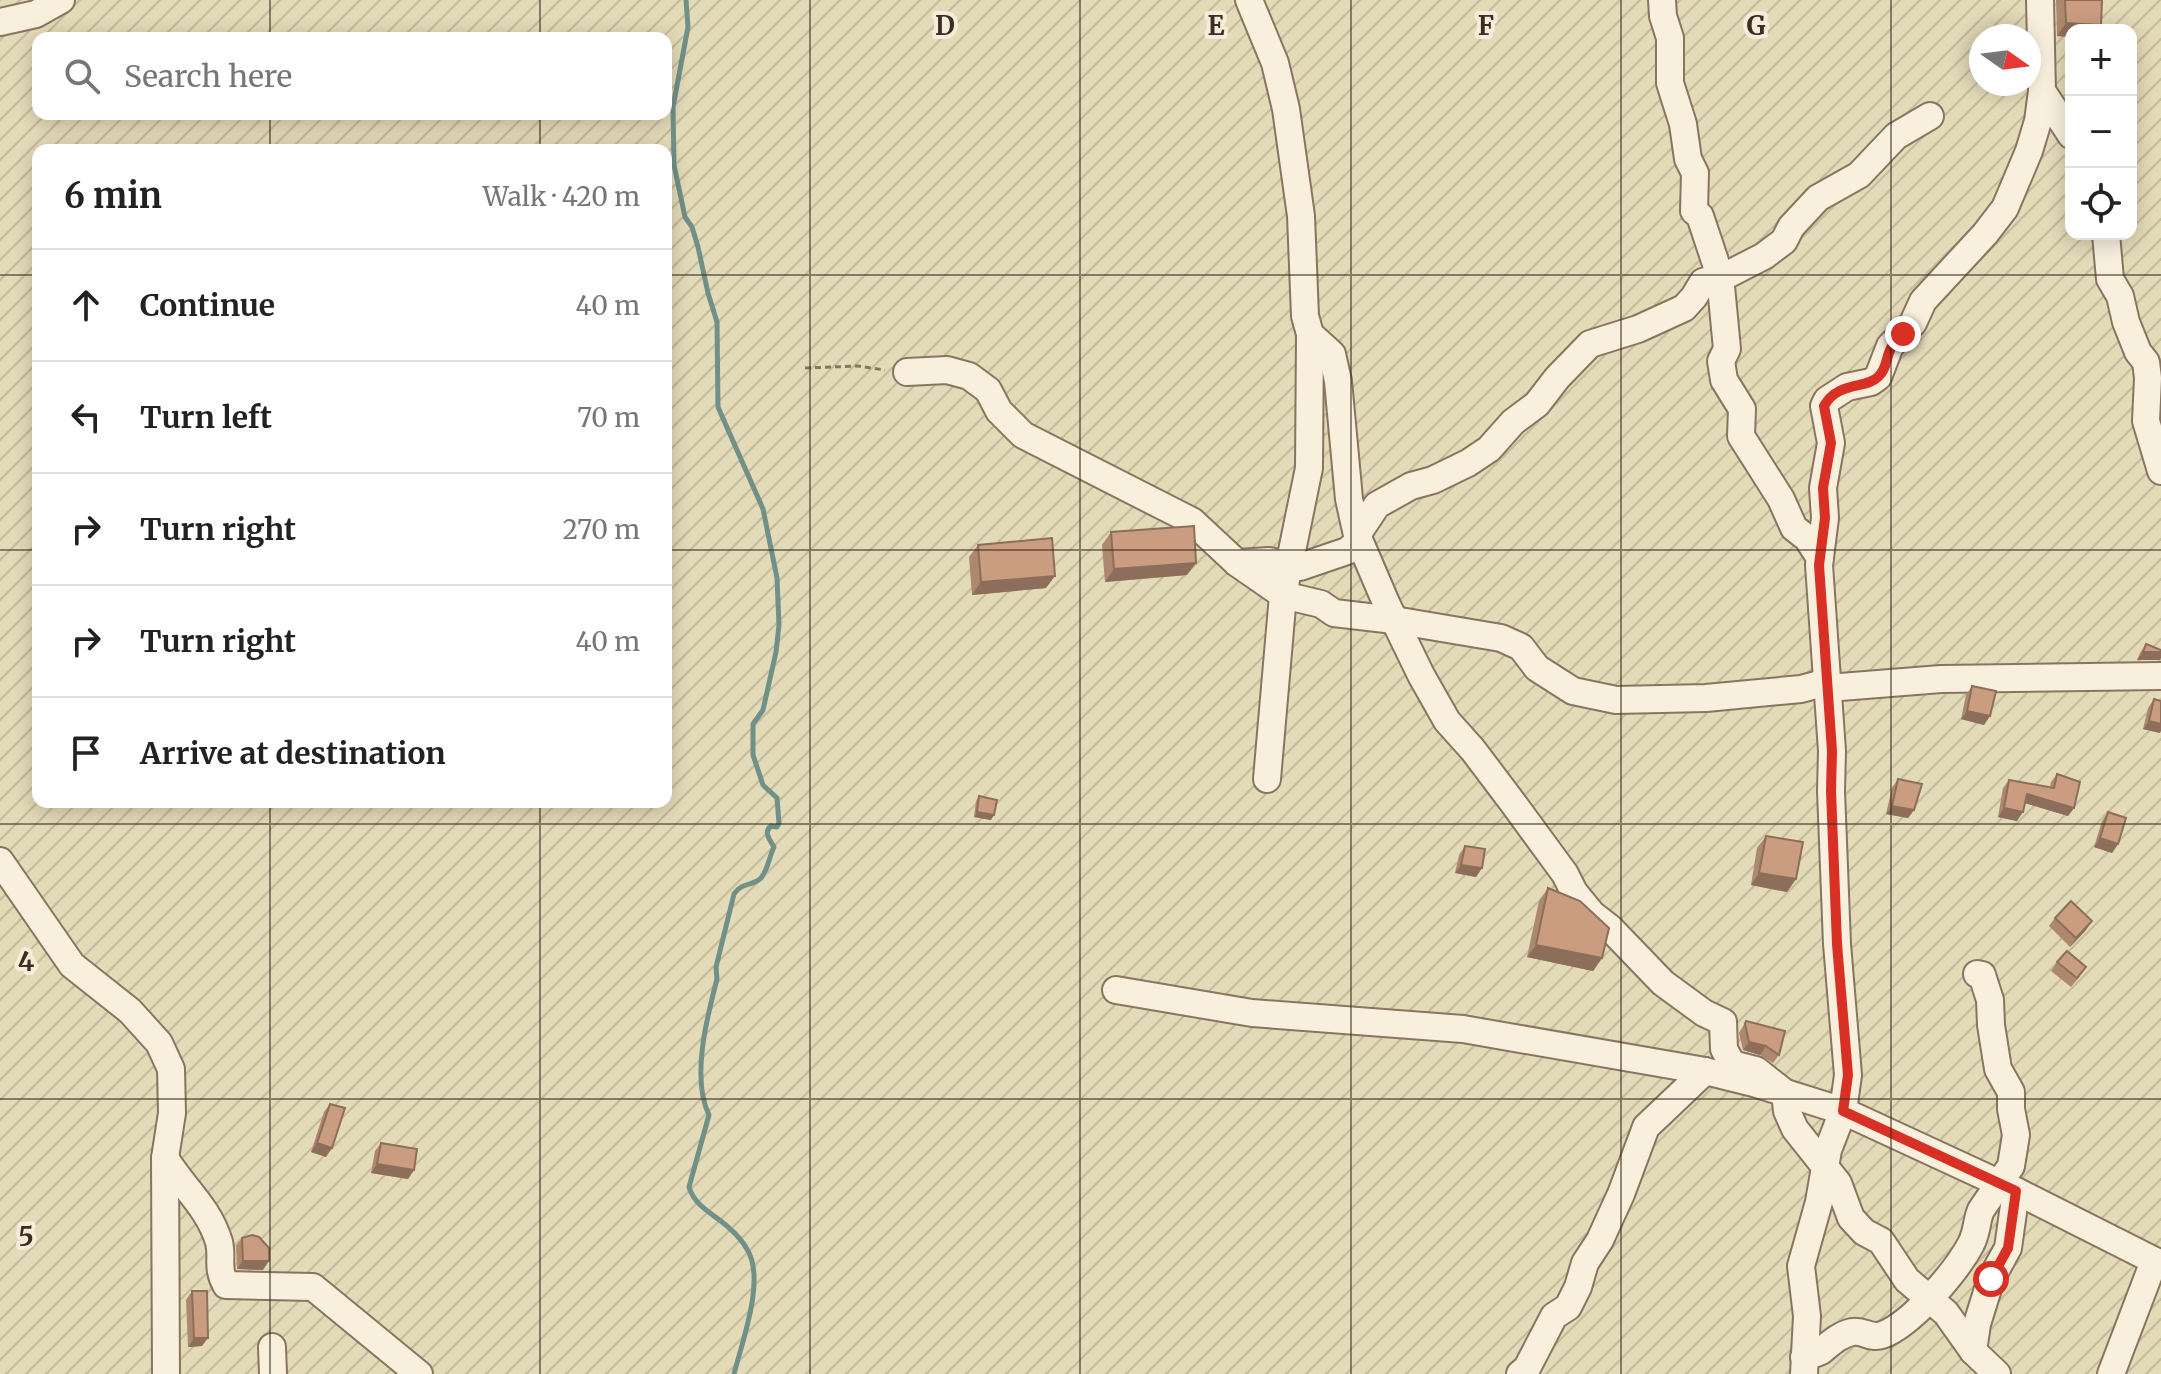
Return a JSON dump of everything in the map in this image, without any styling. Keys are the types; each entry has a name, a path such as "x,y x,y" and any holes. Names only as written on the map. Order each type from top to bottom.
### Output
{"street":[{"path":"0,22 36,14 61,0"},
{"path":"1249,0 1275,63 1286,109 1301,216 1305,316 1310,334 1309,468 1283,595 1267,779"},
{"path":"1662,0 1670,38 1670,83 1683,124 1688,159 1695,173 1694,211 1700,216 1720,276 1727,349 1721,361 1724,380 1742,409 1741,436 1781,499 1794,528 1807,538 1820,558"},
{"path":"1804,1366 1807,1316 1801,1266 1819,1202 1832,1137 1843,1111 1848,1075 1837,944 1828,685 1820,558 1825,518 1823,488 1831,443 1825,403 1847,387 1871,382 1878,377 1890,346 1913,323 1923,301 2005,208 2038,121 2042,91 2040,0"},
{"path":"2042,91 2065,126"},
{"path":"1237,563 1269,561 1300,567 1347,551 1357,543 1357,535 1377,505 1411,486 1433,480 1468,463 1489,449 1513,422 1537,404 1590,344 1638,329 1684,308 1703,282 1753,262 1784,241 1791,227 1818,198 1859,175 1896,136 1930,116"},
{"path":"2107,240 2110,279 2120,296 2138,352 2146,362 2146,421 2161,471"},
{"path":"1310,334 1332,354 1338,381 1349,499 1357,535 1394,620 1447,721 1481,760 1583,903 1663,983 1704,1013 1723,1022 1724,1049 1732,1064 1756,1070 1785,1093 1787,1111 1795,1129 1840,1187 1842,1200 1851,1218 1864,1232 1881,1241 1907,1280 1946,1313 1973,1351 1997,1374"},
{"path":"907,372 947,370 969,376 988,390 999,411 1023,435 1192,521 1237,563 1283,595 1321,604 1334,613 1501,638 1521,647 1537,668 1573,691 1627,701 1706,698 1828,685 1941,679 2161,676"},
{"path":"0,861 72,965 130,1011 159,1043 171,1069 172,1113 165,1158 166,1374"},
{"path":"1973,1351 1977,1324 1989,1286 2008,1248 2008,1188 2016,1135 2011,1092 1998,1069 1990,1000 1982,975 1977,974"},
{"path":"1116,990 1252,1013 1463,1029 1705,1071 1843,1111 2158,1262 2111,1374"},
{"path":"1520,1374 1527,1368 1554,1316 1568,1307 1585,1263 1600,1240 1621,1194 1646,1127 1705,1071"},
{"path":"165,1158 201,1203 220,1245 218,1265 226,1285 313,1287 419,1374"},
{"path":"1804,1366 1833,1340 1850,1332 1881,1336 1924,1306 1969,1248 1980,1225 1978,1217 1981,1210 2008,1188"},
{"path":"272,1347 273,1374"}],"path":[{"path":"805,368 858,366 907,372"}],"shaded area":[{"path":"0,0 2161,0 2161,1374 0,1374"}],"building":[{"path":"2065,0 2102,0 2101,24 2066,23"},
{"path":"1194,526 1196,563 1114,569 1111,532"},
{"path":"1052,538 1055,576 981,582 978,545"},
{"path":"2146,644 2161,650 2161,652 2143,652"},
{"path":"1972,686 1996,691 1990,716 1967,711"},
{"path":"2154,699 2161,701 2161,724 2149,721"},
{"path":"2057,774 2080,782 2074,808 2027,794 2023,812 2004,808 2009,780 2054,788"},
{"path":"1898,779 1922,784 1914,810 1892,806"},
{"path":"979,796 997,800 994,815 977,812"},
{"path":"2108,812 2126,818 2118,844 2100,838"},
{"path":"1766,836 1803,842 1796,879 1759,873"},
{"path":"1465,846 1485,849 1482,868 1461,865"},
{"path":"1548,888 1580,901 1609,928 1602,958 1536,945"},
{"path":"2071,901 2092,921 2076,938 2055,918"},
{"path":"2067,951 2086,967 2077,978 2057,962"},
{"path":"1746,1021 1785,1031 1779,1055 1766,1046 1749,1042"},
{"path":"330,1104 345,1108 332,1148 317,1143"},
{"path":"381,1143 417,1149 414,1170 377,1164"},
{"path":"252,1235 259,1237 269,1248 269,1261 243,1261 242,1238"},
{"path":"192,1291 207,1291 208,1338 194,1338"}],"waterway":[{"path":"686,0 688,27 673,107 674,165 685,217 692,227 717,322 718,407 763,509 777,578 779,625 763,710 753,724 753,755 763,785 777,798 779,823 768,831 774,847 763,875 734,894 716,967 717,979 702,1047 701,1083 709,1115 689,1187 700,1205 739,1238 753,1264 753,1295 734,1374"}],"route":[{"path":"1903,334 1890,346 1878,377 1871,382 1847,387 1827,400 1824,406 1831,443 1823,488 1825,518 1819,565 1832,751 1837,944 1848,1075 1843,1111 2016,1191 2008,1248 1991,1279"}]}
